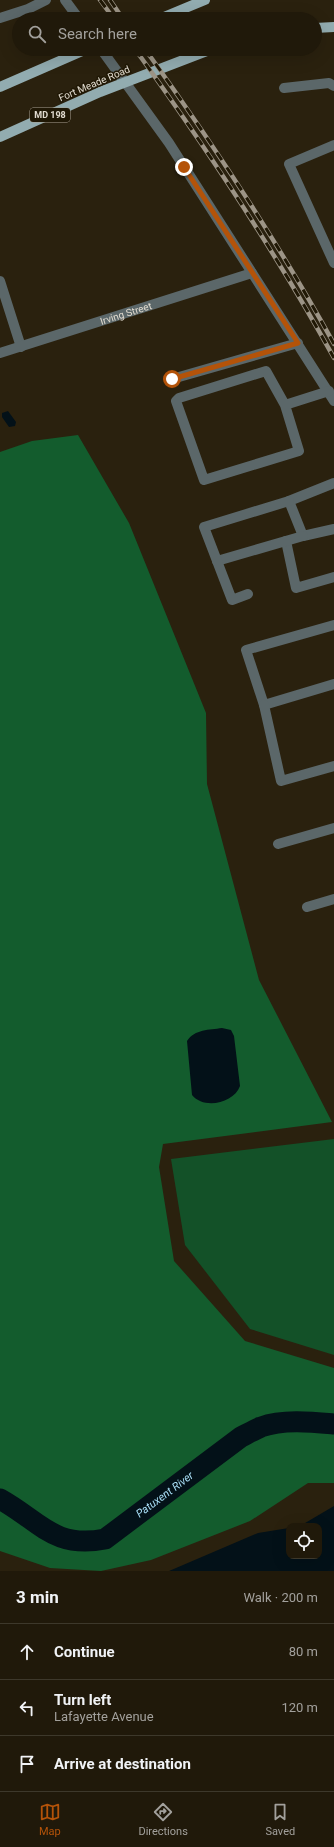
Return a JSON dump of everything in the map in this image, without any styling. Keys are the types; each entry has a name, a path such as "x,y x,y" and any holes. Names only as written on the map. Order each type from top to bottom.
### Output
{"main road":[{"path":"176,12 205,0"},
{"path":"322,28 334,27"},
{"path":"0,87 69,56"},
{"name":"Fort Meade Road","path":"0,137 100,92 191,56"}],"street":[{"path":"19,12 46,0"},
{"path":"66,0 74,12"},
{"path":"0,18 12,14"},
{"path":"106,56 169,143 334,401"},
{"path":"284,88 329,83 334,86"},
{"path":"334,145 289,164 334,263"},
{"name":"Irving Street","path":"0,353 252,273"},
{"path":"0,281 21,347"},
{"path":"172,379 298,343"},
{"path":"266,371 285,405 299,452 204,480 176,401 179,398 266,371"},
{"path":"285,405 329,391"},
{"path":"248,594 232,600 204,527 288,501 334,483"},
{"path":"288,501 303,536"},
{"path":"217,561 334,528"},
{"path":"286,541 296,588 334,577"},
{"path":"334,625 246,650 264,705 281,781 334,766"},
{"path":"264,705 334,684"},
{"path":"278,844 334,828"},
{"path":"307,907 334,899"}],"green space":[{"path":"78,435 129,523 206,713 207,784 259,980 332,1122 163,1144 159,1167 174,1261 245,1341 334,1368 334,1483 308,1483 250,1521 151,1560 101,1571 50,1568 0,1551 0,452 32,441"},
{"path":"334,1139 334,1355 250,1329 185,1245 171,1159"}],"shaded area":[{"path":"8,411 16,422 15,426 9,427 2,417 2,413"},
{"path":"222,1028 231,1030 234,1036 240,1086 232,1097 225,1100 211,1103 197,1100 192,1095 187,1041 198,1032"},
{"path":"334,1506 334,1571 169,1571 258,1533 286,1528 286,1559 322,1559 322,1523 305,1523"}],"waterway":[{"name":"Patuxent River","path":"0,1499 59,1537 87,1541 105,1539 241,1437 270,1424 288,1422 334,1424"}],"railway":[{"path":"100,0 109,12"},
{"path":"110,0 118,12"},
{"path":"140,56 188,124 239,201 288,279 334,358"},
{"path":"150,56 268,231 334,344"}],"route":[{"path":"172,379 298,343 184,167"}]}
